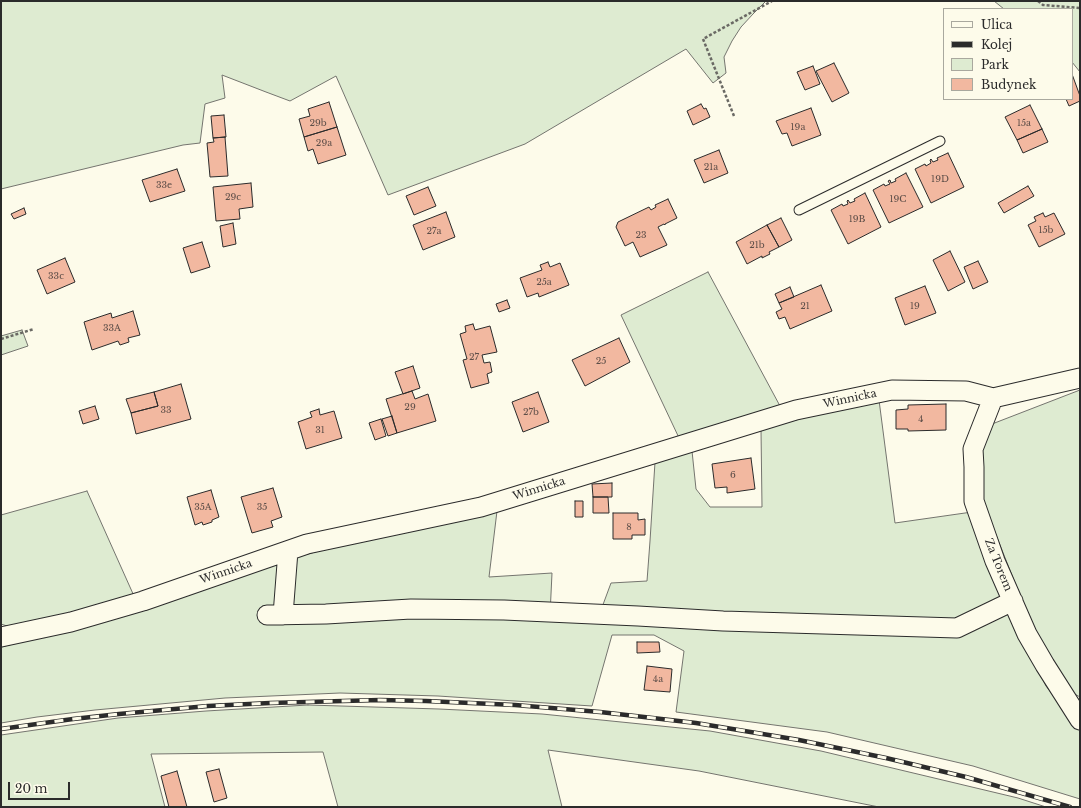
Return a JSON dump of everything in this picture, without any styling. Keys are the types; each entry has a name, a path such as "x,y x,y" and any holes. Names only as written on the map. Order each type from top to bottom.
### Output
{"street":[{"name":"Winnicka","path":"1,637 71,622 128,605 307,544 480,507 796,410 892,390 966,391 993,398 1080,378"},
{"name":"Za Torem","path":"993,398 973,448 974,501 995,561 1027,634 1080,720"},
{"path":"288,551 275,615 411,609 504,610 630,615 723,621 957,628 1013,601"}],"lane":[{"path":"799,210 940,141"}],"path":[{"path":"734,116 703,39 772,1"},
{"path":"1038,1 1043,5 1080,8"},
{"path":"1,339 34,329"}],"green space":[{"path":"1,1 766,1 741,27 724,57 726,73 713,83 686,49 525,144 388,195 336,76 290,101 222,75 225,98 205,104 200,143 183,145 1,189"},
{"path":"994,1 1080,1 1080,72 1073,63 1073,8 1003,8"},
{"path":"708,272 780,406 680,440 621,315"},
{"path":"22,330 28,346 1,355 1,336"},
{"path":"1080,390 1080,697 1073,693 1034,631 981,497 980,450 992,424"},
{"path":"879,400 895,523 972,512 1000,590 1046,686 1080,730 1080,799 973,766 827,732 676,712 684,651 654,635 612,635 592,706 438,696 340,693 225,698 95,710 1,723 1,647 96,623 260,567 330,548 497,511 489,577 552,573 550,615 601,610 611,583 647,581 655,462 692,451 696,489 710,507 762,507 761,430 827,411"},
{"path":"87,491 134,596 93,608 10,627 1,624 1,515"},
{"path":"308,705 542,714 710,731 821,751 1018,798 1046,807 879,807 699,771 548,750 562,807 338,807 323,752 151,754 165,807 1,807 1,735 118,718"}],"building":[{"path":"834,63 849,93 832,102 816,71"},
{"path":"813,66 820,84 805,90 797,72"},
{"path":"1073,77 1080,96 1080,101 1069,106 1066,100 1073,100"},
{"path":"329,102 337,127 304,137 299,119 310,116 308,109"},
{"path":"701,104 704,109 706,108 710,117 693,125 687,111"},
{"path":"1030,105 1042,129 1017,140 1005,117"},
{"path":"811,108 821,135 792,146 787,133 782,134 776,121"},
{"path":"224,115 226,137 213,138 211,116"},
{"path":"337,127 346,155 318,164 313,149 308,151 304,137"},
{"path":"1042,129 1048,142 1023,153 1017,140"},
{"path":"225,137 228,176 210,177 207,143 214,142 213,138"},
{"path":"719,150 728,173 704,183 694,160"},
{"path":"948,153 964,187 931,203 915,169 925,164 926,166 931,163 931,159 933,162 938,160 937,158"},
{"path":"177,169 185,191 150,202 142,180"},
{"path":"906,173 923,207 889,223 873,190 884,184 885,186 890,184 888,181 890,180 891,183 896,181 895,179"},
{"path":"251,183 253,207 239,209 240,219 216,221 213,187"},
{"path":"1028,186 1034,196 1004,213 998,203"},
{"path":"428,187 436,206 414,215 406,196"},
{"path":"865,193 881,227 848,244 831,210 842,204 843,206 848,204 848,200 850,203 855,201 854,199"},
{"path":"668,199 677,218 658,227 667,245 640,257 633,242 625,246 616,227 618,222 649,207 651,210 656,207 655,205"},
{"path":"24,208 26,214 14,219 11,214"},
{"path":"446,212 455,237 423,250 413,225"},
{"path":"1043,213 1045,217 1054,213 1065,234 1039,247 1028,225 1036,221 1034,217"},
{"path":"781,218 792,240 779,247 767,225"},
{"path":"233,223 236,244 223,247 220,226"},
{"path":"767,225 779,247 769,252 770,254 762,258 762,256 747,264 736,242"},
{"path":"202,242 210,267 191,273 183,248"},
{"path":"950,251 965,282 948,291 933,260"},
{"path":"65,258 75,282 47,294 37,270"},
{"path":"978,261 988,282 973,289 964,267"},
{"path":"548,262 550,267 560,263 569,285 539,297 538,293 527,297 520,278 542,270 540,265"},
{"path":"821,285 832,311 790,329 785,317 779,319 776,312 782,309 779,303"},
{"path":"925,286 936,313 905,325 895,298"},
{"path":"790,287 794,297 779,303 775,294"},
{"path":"507,300 510,308 499,312 496,304"},
{"path":"133,311 140,335 128,338 129,342 120,345 118,341 92,350 84,322 111,313 112,318"},
{"path":"473,324 475,330 490,326 497,352 482,355 484,363 490,362 492,372 487,374 489,383 471,388 463,360 467,359 460,334 466,332 465,326"},
{"path":"619,338 630,362 585,386 572,360"},
{"path":"413,366 420,388 403,394 395,372"},
{"path":"181,384 191,419 136,434 131,413 158,406 154,392"},
{"path":"412,391 415,399 428,394 436,421 397,433 386,399"},
{"path":"154,392 158,406 131,413 126,399"},
{"path":"538,392 549,422 523,432 512,402"},
{"path":"946,404 946,430 908,431 908,429 896,429 896,410 908,409 908,405"},
{"path":"95,406 99,419 83,424 79,411"},
{"path":"319,409 320,415 334,411 342,438 306,449 298,422 312,417 310,412"},
{"path":"392,416 397,433 388,436 382,419"},
{"path":"381,419 386,436 375,440 369,423"},
{"path":"751,458 755,489 727,493 727,487 715,488 712,464"},
{"path":"612,483 612,497 593,497 592,484"},
{"path":"273,488 282,517 271,521 273,527 252,533 241,497"},
{"path":"211,490 219,517 212,520 212,522 203,525 202,522 195,525 187,497"},
{"path":"593,497 608,497 609,513 593,513"},
{"path":"575,501 583,501 583,517 575,517"},
{"path":"613,513 638,513 638,520 645,519 645,535 632,535 632,539 613,539"},
{"path":"637,642 659,642 660,652 637,653"},
{"path":"647,666 672,669 670,692 644,690"},
{"path":"219,769 227,798 214,802 206,772"},
{"path":"177,771 187,807 169,807 161,776"}],"railway":[{"path":"1,729 119,714 208,706 270,703 380,700 515,705 600,712 696,723 799,740 886,758 966,777 1070,807"}]}
